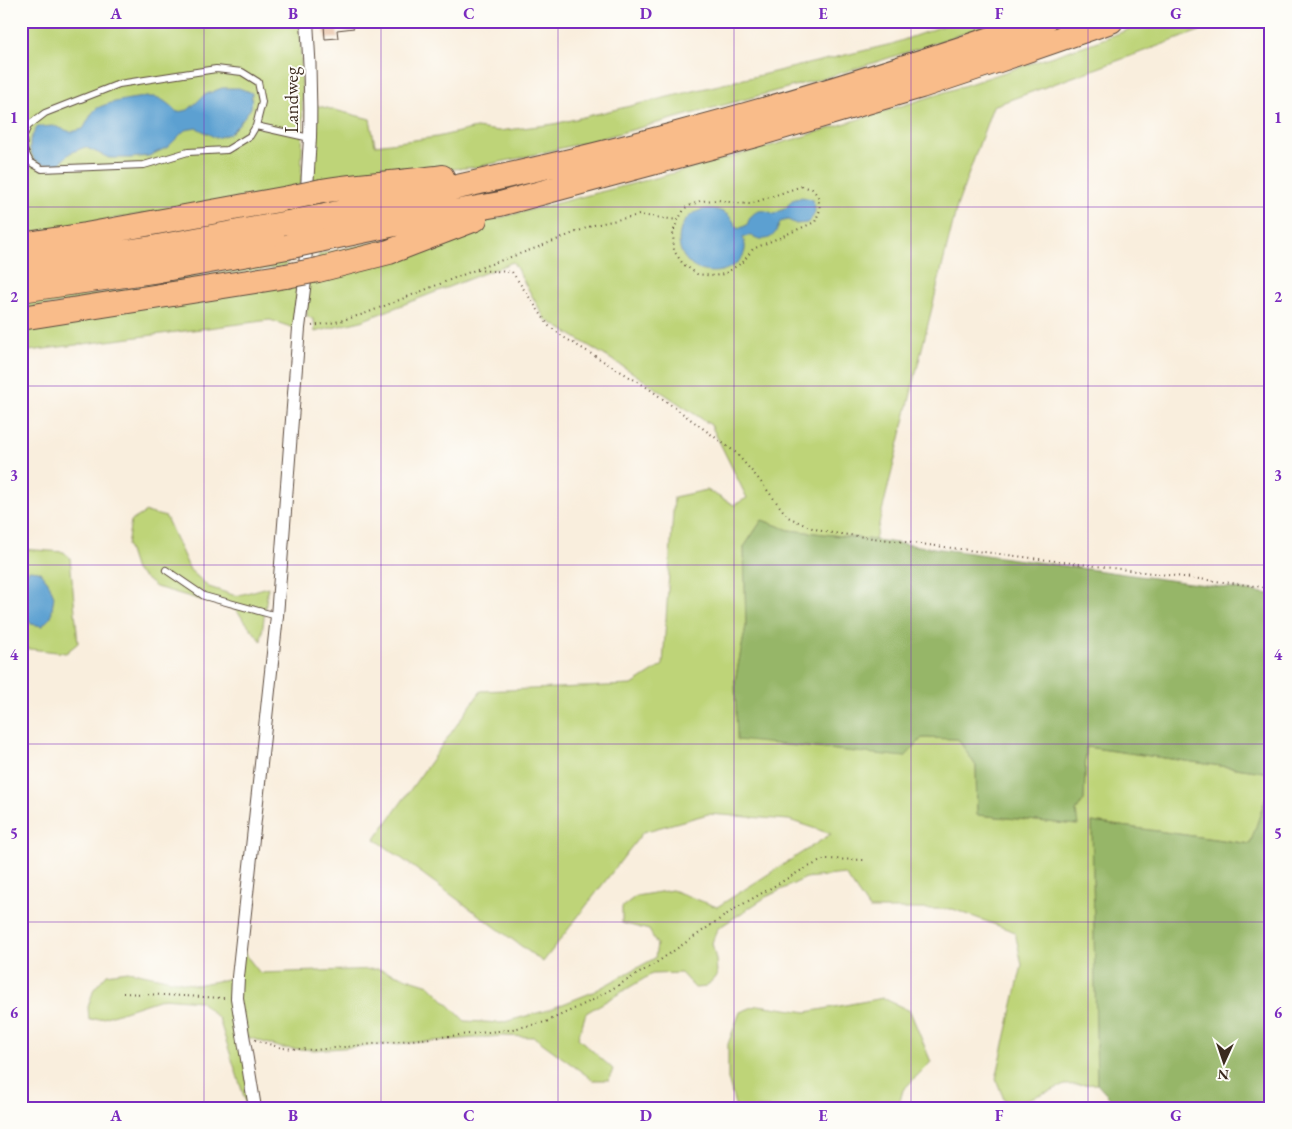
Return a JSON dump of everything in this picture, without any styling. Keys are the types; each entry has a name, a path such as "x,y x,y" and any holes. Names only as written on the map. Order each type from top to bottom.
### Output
{"highway":[{"path":"320,229 749,114 916,64 1044,21"},
{"path":"21,290 159,270 288,235 320,229 433,216 500,204 752,136 854,106 992,62 1111,21"},
{"path":"21,245 289,198 314,185 349,186 403,182 481,172 513,176"},
{"path":"21,318 318,270 389,252 475,218 500,204"},
{"path":"21,268 152,248 288,235"}],"street":[{"name":"Landweg","path":"255,1108 237,998 238,977 277,616 299,328 314,185 310,138 307,21"}],"lane":[{"path":"216,69 242,72 258,82 262,102 256,126 250,136 228,150 188,152 144,165 42,169 30,162 24,150 23,137 28,126 45,113 119,84 216,69"},
{"path":"256,126 310,138"},
{"path":"166,570 204,596 277,616"}],"path":[{"path":"802,186 812,189 818,196 820,210 815,222 753,249 742,262 724,274 714,276 697,274 683,264 674,250 673,232 678,220 685,208 700,201 718,200 750,204 802,186"},
{"path":"299,328 336,322 364,314 594,225 639,215 678,220"},
{"path":"475,270 512,272 549,326 565,338 648,388 735,452 788,517 809,527 824,532 1271,588"},
{"path":"244,1036 282,1048 315,1050 508,1030 546,1022 593,1000 628,980 733,910 800,871 825,859 865,860"},
{"path":"123,993 237,998"}],"green space":[{"path":"21,21 300,21 303,124 301,184 290,190 21,234"},
{"path":"957,21 1000,21 835,75 591,141 520,158 476,167 311,182 315,105 370,119 375,145 437,137 476,128 499,131 554,124 892,44"},
{"path":"1152,21 1227,21 993,106 957,206 875,540 789,530 762,520 744,547 746,626 735,681 922,738 958,739 976,766 977,815 1077,825 1076,811 1084,800 1086,747 1271,773 1271,782 1251,844 1092,822 1097,1084 1065,1085 1007,1107 996,1079 1022,965 1015,932 953,909 869,909 845,874 806,878 766,897 717,929 712,943 717,975 706,987 695,988 681,973 652,974 586,1013 578,1038 613,1069 609,1080 593,1080 534,1037 502,1036 315,1050 282,1048 244,1036 255,1108 247,1108 219,1019 200,1001 164,998 103,1018 89,1020 88,1007 94,989 107,974 128,971 196,985 238,977 241,949 260,973 378,969 429,985 465,1021 501,1023 548,1010 593,992 655,958 657,944 649,930 622,923 622,907 636,896 672,890 717,907 831,834 789,820 708,814 643,832 543,962 375,839 481,691 632,685 663,665 674,497 707,490 734,505 747,498 711,425 627,369 545,319 513,262 361,321 315,332 314,320 307,316 307,279 483,222 663,176 795,139 933,96"},
{"path":"406,236 318,260 319,254"},
{"path":"287,259 286,266 21,310 21,304 102,293"},
{"path":"298,280 294,328 270,320 21,352 21,323"},
{"path":"146,512 166,517 190,570 209,587 236,596 268,587 261,641 236,610 156,587 135,570 127,545 131,521"},
{"path":"762,520 789,530 1271,594 1271,773 1086,747 1084,800 1076,811 1078,825 977,815 976,766 958,739 922,738 905,757 737,740 735,681 746,626 744,547"},
{"path":"21,549 64,552 70,558 78,643 66,653 21,648"},
{"path":"1271,782 1271,1108 1117,1108 1097,1084 1092,822 1250,844"},
{"path":"883,998 910,1011 931,1062 903,1090 898,1108 736,1108 728,1079 728,1044 740,1012 758,1005 807,1012"}],"water":[{"path":"222,88 239,88 252,93 251,108 229,134 216,138 197,128 185,130 168,147 149,156 130,158 109,158 85,147 70,153 59,164 43,164 34,159 30,150 30,140 37,127 54,126 71,132 83,129 94,111 101,106 133,99 157,97 177,112 188,110 204,95"},
{"path":"802,197 812,199 814,203 814,215 807,223 796,224 788,220 780,222 775,233 769,238 760,239 749,235 743,238 745,245 744,254 730,268 715,272 701,270 692,266 682,254 679,239 683,224 687,218 700,210 707,209 722,212 730,217 738,229 747,225 751,216 757,212 765,211 774,214 786,208 792,200"},
{"path":"29,570 39,571 48,582 54,596 51,617 42,626 31,624 21,607 24,578"}],"building":[{"path":"337,21 353,21 354,28 337,30 338,38 325,39 324,25 337,24"}]}
